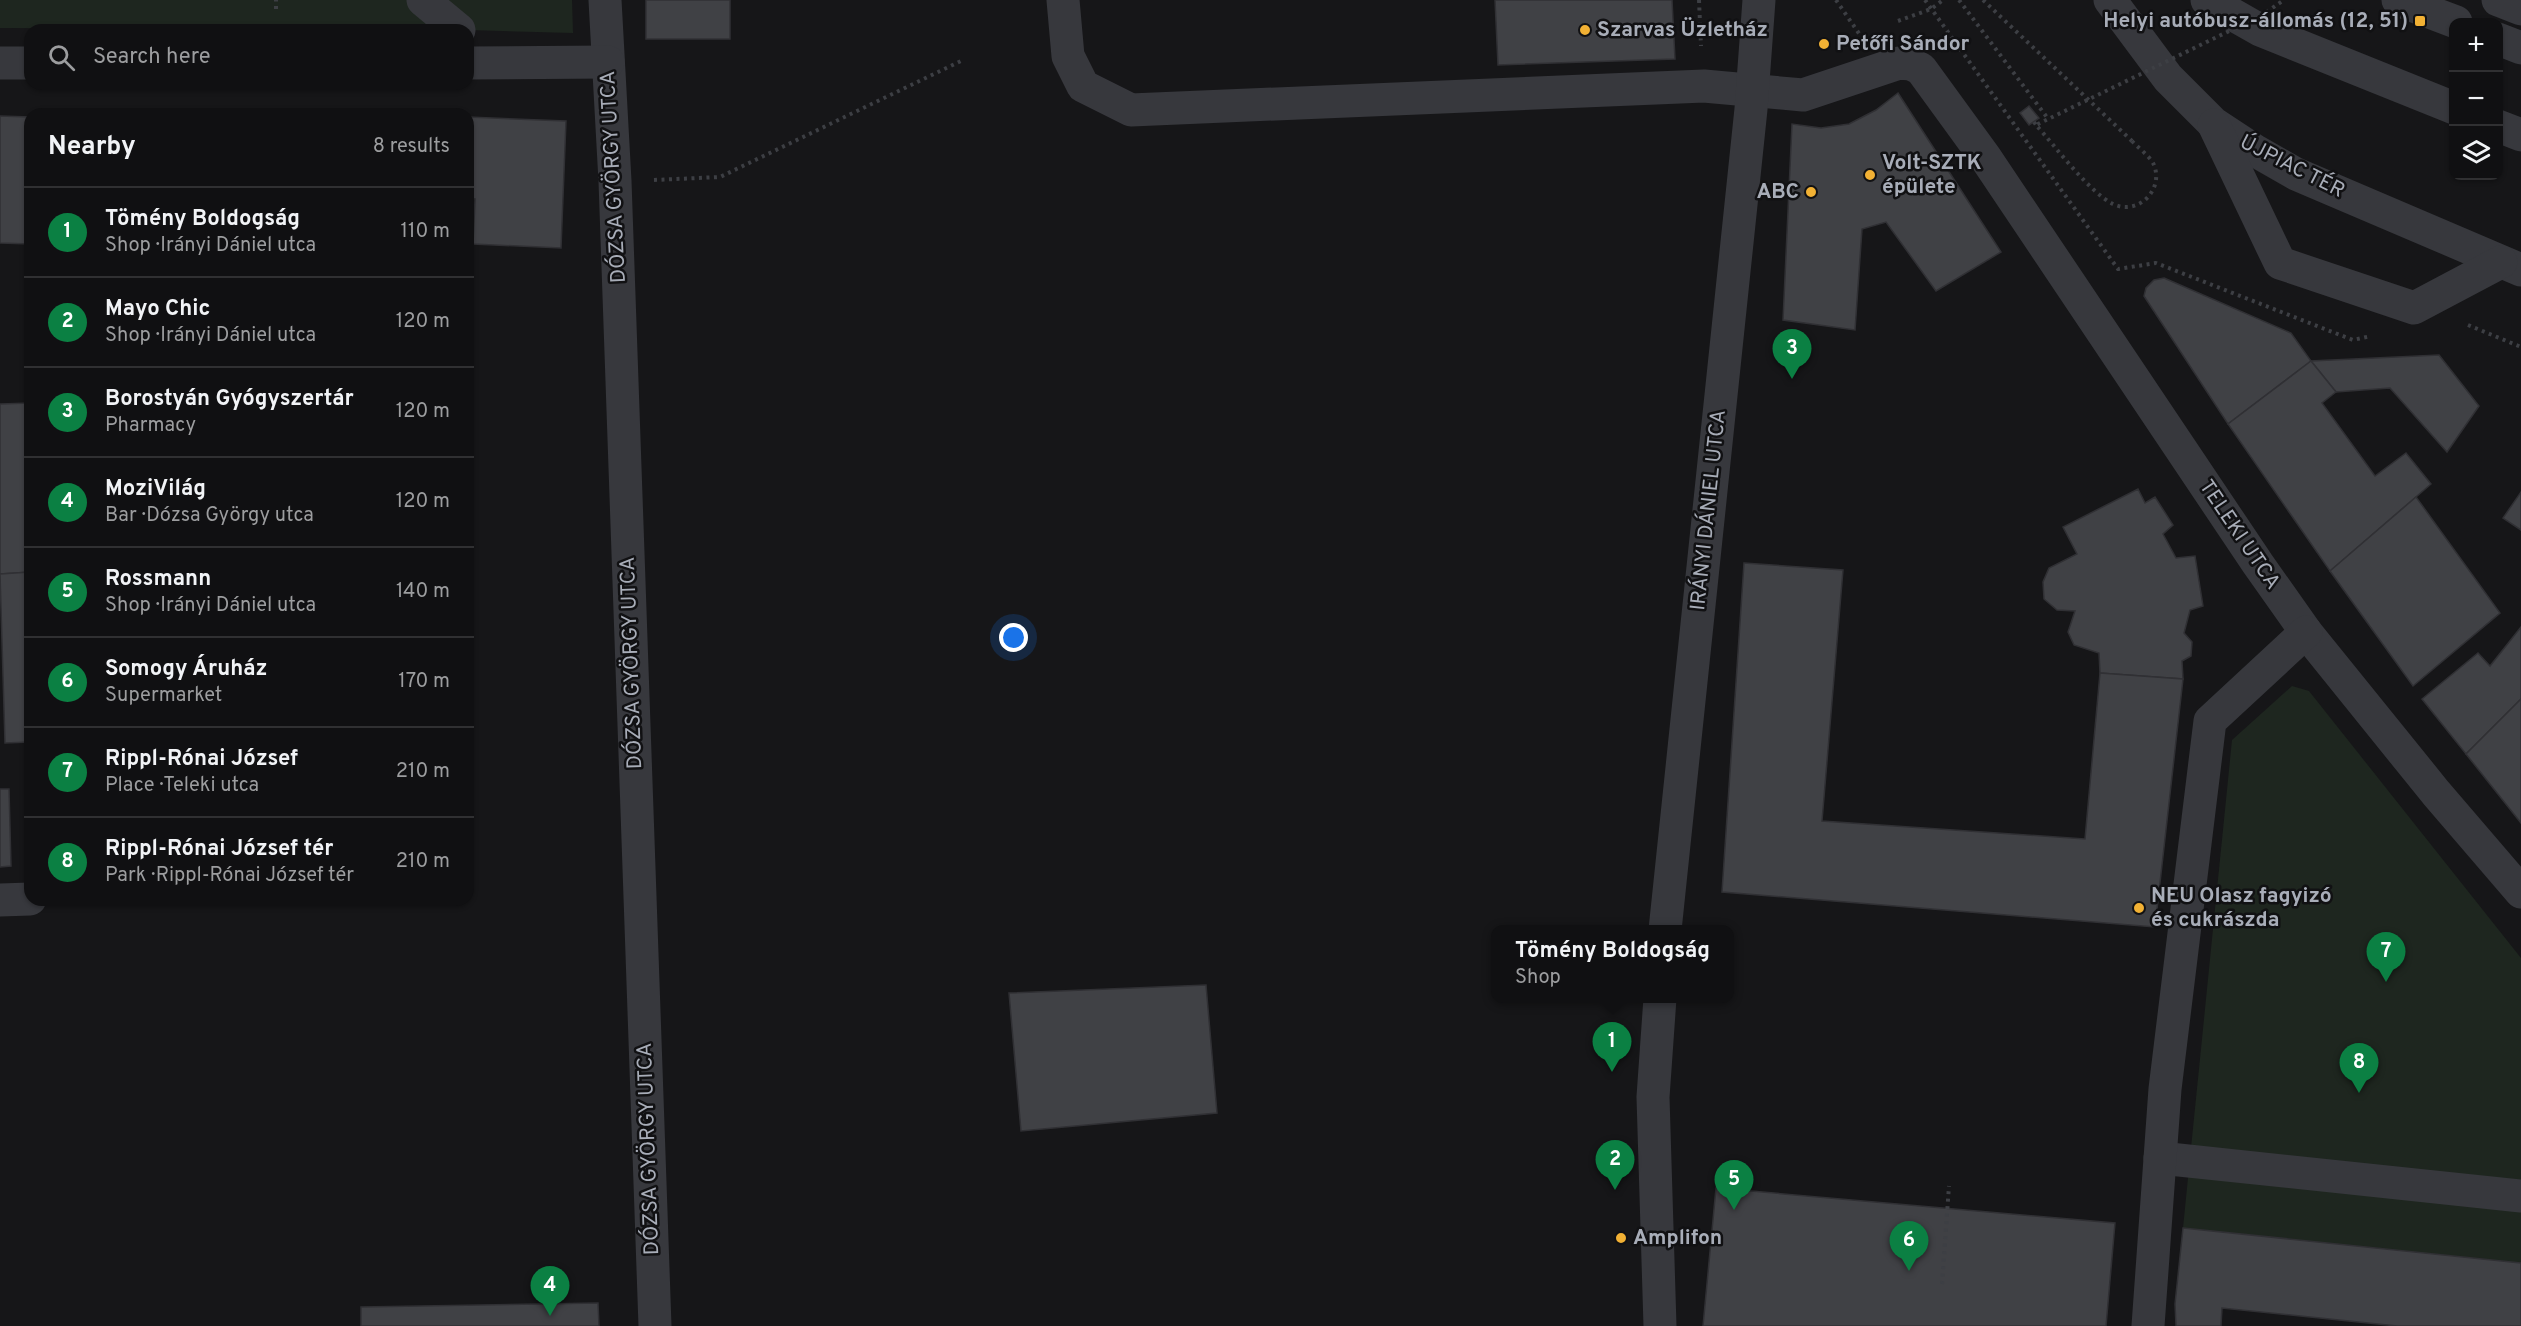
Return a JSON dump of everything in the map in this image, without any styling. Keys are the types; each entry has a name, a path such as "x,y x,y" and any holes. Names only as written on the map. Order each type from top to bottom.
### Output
{"street":[{"path":"423,0 452,24"},
{"name":"DÓZSA GYÖRGY UTCA","path":"605,0 615,182 656,1326"},
{"name":"TELEKI UTCA","path":"1063,0 1068,56 1083,86 1131,110 1704,86 1803,95 1899,63 1911,64 1921,69 1985,157 2306,632 2436,793 2521,892"},
{"name":"IRÁNYI DÁNIEL UTCA","path":"1666,925 1753,91 1759,0"},
{"name":"ÚJPIAC TÉR","path":"2110,0 2168,78 2213,123 2296,174 2511,266"},
{"path":"2207,0 2259,30 2449,106"},
{"path":"2398,0 2449,19"},
{"path":"2498,0 2521,9"},
{"path":"2503,41 2521,48"},
{"path":"474,48 483,63 608,62"},
{"path":"0,63 24,63"},
{"path":"2213,123 2280,263 2414,308 2511,266"},
{"path":"2503,128 2521,135"},
{"path":"2148,1326 2165,1089 2210,722 2306,632"},
{"path":"0,900 24,899"},
{"path":"1660,1003 1653,1097 1660,1326"},
{"path":"2160,1158 2521,1196"}],"path":[{"path":"276,0 276,9"},
{"path":"1925,0 2020,132"},
{"path":"1891,24 1931,9 1943,0"},
{"path":"1959,0 2049,120"},
{"path":"1983,0 2153,163 2157,180 2153,193 2144,202 2130,206 2116,205 2100,195 2035,123 2049,120 2201,42 2262,15 2284,0"},
{"path":"1860,36 1870,32"},
{"path":"615,182 720,177 963,60"},
{"path":"1942,1284 1949,1186"}],"shaded area":[{"path":"0,0 572,0 573,33 474,30 474,24 24,24 24,28 0,28"},
{"path":"2292,686 2309,691 2521,958 2521,1263 2183,1228 2232,740"}],"building":[{"path":"646,0 730,0 730,39 646,39"},
{"name":"Szarvas Üzletház","path":"1495,0 1672,0 1675,59 1498,65"},
{"name":"Volt-SZTK épülete","path":"1898,93 2001,252 1936,291 1886,222 1862,229 1855,330 1783,320 1792,124 1821,128 1849,124 1876,110"},
{"path":"2029,106 2039,118 2029,125 2020,113"},
{"path":"0,116 24,117 24,244 0,243"},
{"path":"474,117 566,121 561,248 474,244"},
{"path":"2164,278 2291,333 2311,361 2228,424 2144,296 2146,288 2154,280"},
{"path":"2439,355 2479,406 2447,452 2390,388 2336,392 2311,361"},
{"path":"2311,361 2336,392 2322,403 2375,476 2406,453 2431,484 2330,571 2228,424"},
{"path":"24,403 24,572 0,574 0,404"},
{"path":"2138,489 2145,503 2155,497 2173,525 2163,534 2176,558 2195,556 2203,606 2190,610 2184,633 2192,642 2191,656 2182,661 2183,679 2100,673 2099,653 2074,645 2068,632 2075,611 2057,610 2044,599 2043,582 2049,568 2077,554 2063,527"},
{"path":"2521,492 2521,530 2503,518"},
{"path":"2416,497 2500,613 2413,686 2330,571"},
{"path":"1744,563 1843,570 1822,821 2085,839 2100,673 2183,679 2155,927 1722,892"},
{"path":"24,572 24,742 5,743 0,574"},
{"path":"2521,627 2521,699 2466,754 2422,699 2478,653 2490,666"},
{"path":"2521,699 2521,823 2466,754"},
{"path":"0,789 9,789 11,866 0,867"},
{"path":"1206,985 1217,1113 1021,1131 1009,993"},
{"path":"1716,1188 2115,1223 2106,1326 1703,1326"},
{"path":"2183,1228 2521,1263 2521,1326 2397,1326 2222,1308 2221,1326 2176,1326 2175,1304"},
{"path":"598,1303 599,1326 361,1326 361,1307"}],"place":[{"name":"Helyi autóbusz-állomás (12, 51)","path":"2420,21"},
{"name":"Szarvas Üzletház","path":"1585,30"},
{"name":"Petőfi Sándor","path":"1824,44"},
{"name":"Volt-SZTK épülete","path":"1870,175"},
{"name":"ABC","path":"1811,192"},
{"name":"Borostyán Gyógyszertár","path":"1792,379"},
{"name":"NEU Olasz fagyizó és cukrászda","path":"2139,908"},
{"name":"Rippl-Rónai József","path":"2386,982"},
{"name":"Tömény Boldogság","path":"1612,1072"},
{"name":"Rippl-Rónai József tér","path":"2359,1093"},
{"name":"Mayo Chic","path":"1615,1190"},
{"name":"Rossmann","path":"1734,1210"},
{"name":"Amplifon","path":"1621,1238"},
{"name":"Somogy Áruház","path":"1909,1271"},
{"name":"MoziVilág","path":"550,1316"}]}
